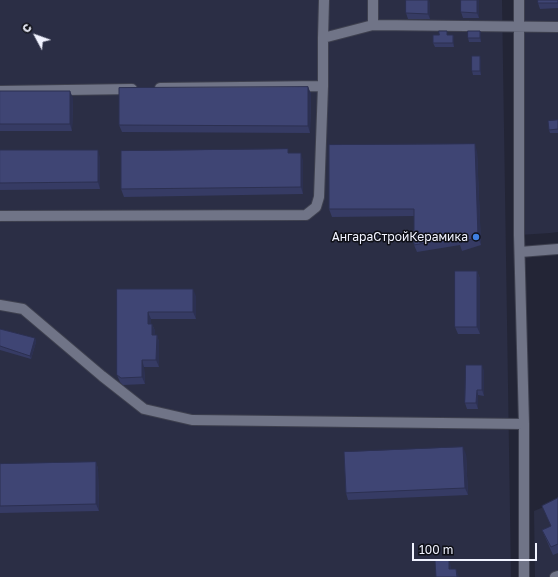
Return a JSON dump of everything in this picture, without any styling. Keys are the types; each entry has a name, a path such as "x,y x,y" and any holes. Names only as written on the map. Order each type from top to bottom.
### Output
{"street":[{"path":"0,216 306,215 316,207 319,197 324,0"},
{"path":"373,0 374,25"},
{"path":"519,0 520,252 524,424 524,577"},
{"path":"323,38 374,25 519,28 558,27"},
{"path":"0,91 323,86"},
{"path":"520,252 558,249"},
{"path":"0,305 23,309 102,376 144,409 192,420 524,424"}],"shaded area":[{"path":"0,0 502,0 511,577 0,577"},
{"path":"519,0 558,0 558,232 519,235"},
{"path":"558,501 558,577 535,577 534,511"}],"building":[{"path":"406,0 428,0 428,14 406,13"},
{"path":"461,0 477,0 477,13 461,12"},
{"path":"538,0 558,0 558,3 538,3"},
{"path":"439,31 447,31 447,35 453,35 453,43 433,43 433,35 439,35"},
{"path":"468,31 480,31 480,38 468,38"},
{"path":"472,56 480,56 480,71 472,71"},
{"path":"308,87 308,126 119,125 119,88"},
{"path":"0,91 70,91 70,124 0,124"},
{"path":"558,120 558,129 549,130 548,121"},
{"path":"475,144 478,237 460,243 459,237 414,245 414,209 329,209 329,145"},
{"path":"288,149 288,153 301,153 301,187 121,189 121,151"},
{"path":"0,150 98,150 98,182 0,183"},
{"path":"455,271 477,271 477,327 455,327"},
{"path":"117,289 193,289 193,312 148,312 148,324 152,324 152,335 157,335 156,360 142,360 142,377 121,378 117,375"},
{"path":"0,329 35,338 30,356 0,346"},
{"path":"466,365 482,365 482,390 477,390 476,403 465,403"},
{"path":"463,447 465,488 346,493 344,452"},
{"path":"96,462 96,504 0,506 0,464"},
{"path":"558,498 558,544 551,547 542,530 551,526 542,506"},
{"path":"449,560 449,569 456,569 457,577 436,577 435,561"}],"place":[{"name":"АнгараСтройКерамика","path":"476,237"}]}
